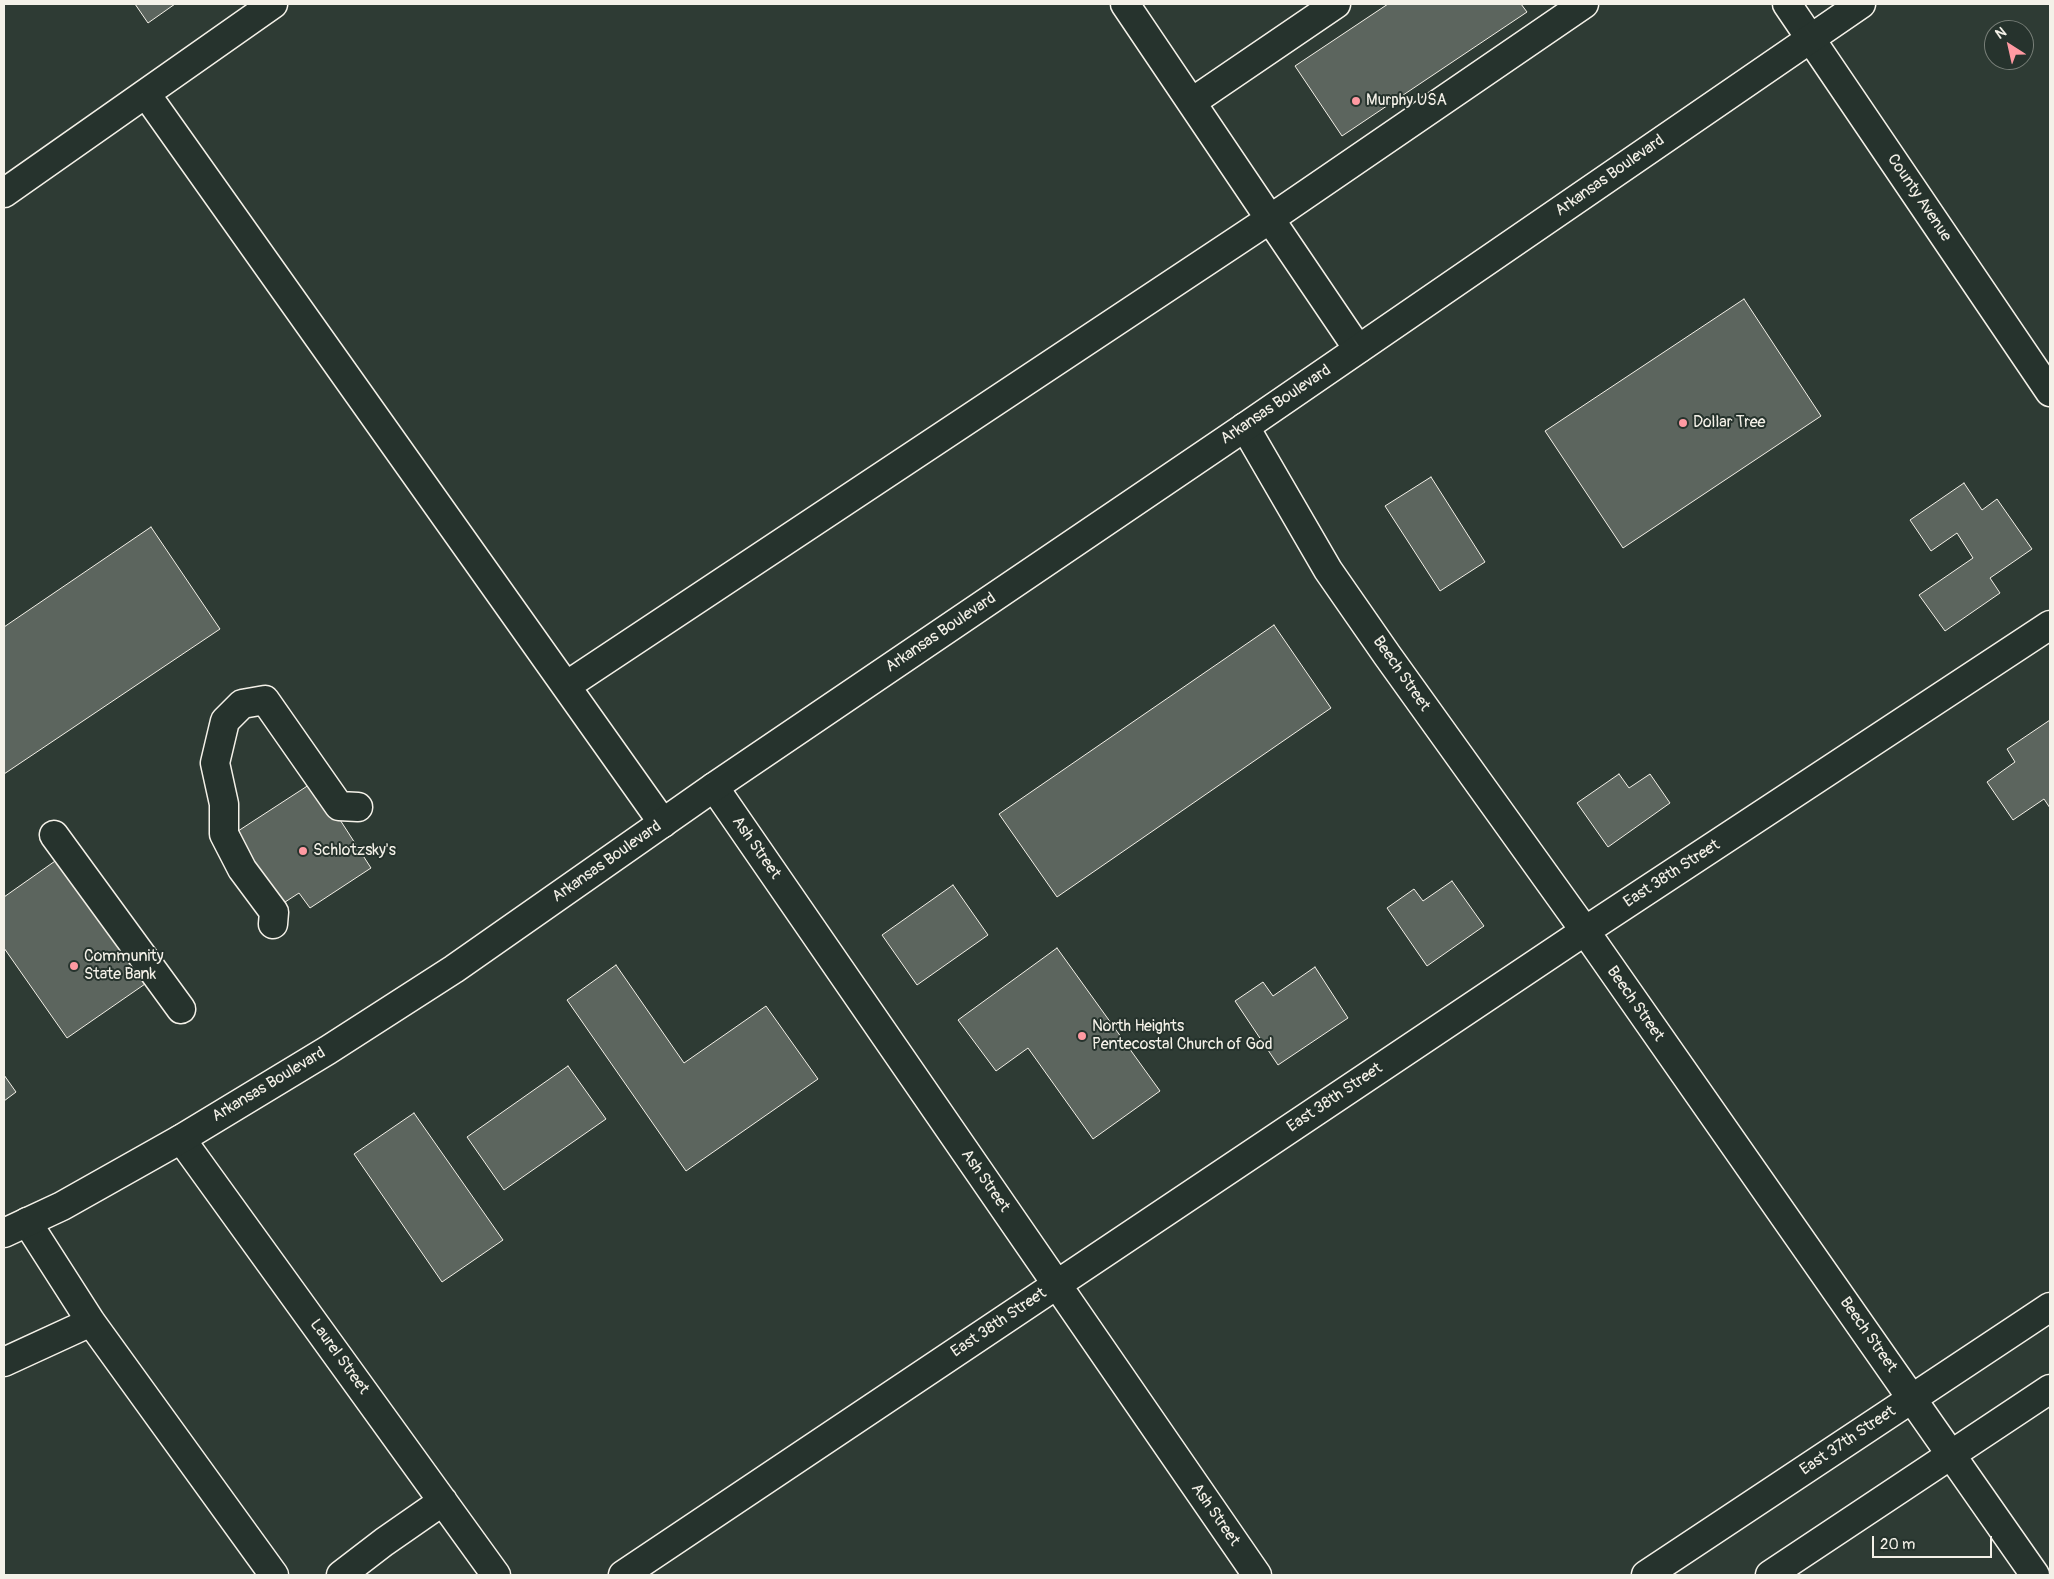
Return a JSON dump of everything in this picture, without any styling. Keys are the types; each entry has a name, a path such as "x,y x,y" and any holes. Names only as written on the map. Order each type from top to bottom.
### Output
{"street":[{"path":"4,193 274,4"},
{"path":"1124,4 1358,349"},
{"path":"1192,102 1336,4"},
{"path":"566,686 1270,220 1584,4"},
{"name":"County Avenue","path":"1787,4 2050,392"},
{"name":"Arkansas Boulevard","path":"16,1228 62,1206 181,1139 328,1050 454,969 714,787 1245,427 1810,37 1861,4"},
{"path":"146,94 662,823"},
{"name":"Beech Street","path":"1245,427 1328,570 1585,931 2034,1575"},
{"name":"East 38th Street","path":"623,1575 1585,931 2050,625"},
{"path":"273,924 274,912 242,869 224,834 224,804 215,763 225,721 242,704 264,700 339,806 358,807"},
{"name":"Ash Street","path":"714,787 1257,1575"},
{"path":"54,835 180,1009"},
{"name":"Laurel Street","path":"181,1139 496,1575"},
{"path":"16,1228 91,1322 274,1575"},
{"name":"East 37th Street","path":"1646,1575 2050,1307"},
{"path":"4,1362 91,1322"},
{"path":"1770,1575 2050,1389"},
{"path":"342,1575 384,1542 442,1501"}],"building":[{"path":"135,4 175,4 148,23"},
{"name":"Murphy USA","path":"1388,4 1521,4 1527,12 1342,136 1295,66"},
{"name":"Dollar Tree","path":"1744,299 1821,416 1623,548 1545,431"},
{"path":"1431,477 1485,562 1440,591 1385,506"},
{"path":"1964,483 1982,510 1997,499 2032,549 1990,578 2000,593 1945,631 1919,595 1973,558 1957,533 1931,551 1910,520"},
{"path":"151,527 220,629 4,774 4,627"},
{"path":"1274,625 1331,708 1057,897 999,814"},
{"path":"2050,720 2050,808 2044,799 2013,820 1987,782 2015,762 2007,749"},
{"path":"1619,774 1629,788 1650,774 1670,803 1608,847 1577,803"},
{"name":"Schlotzsky's","path":"315,781 371,868 310,908 299,893 282,904 235,833"},
{"name":"Community State Bank","path":"58,859 145,984 67,1038 4,948 4,897"},
{"path":"1452,881 1484,926 1427,966 1387,908 1414,889 1423,901"},
{"path":"953,885 988,935 917,985 882,935"},
{"path":"1057,948 1160,1091 1093,1139 1028,1048 996,1071 958,1020"},
{"path":"616,965 684,1063 766,1006 818,1079 686,1171 567,1000"},
{"path":"1315,967 1348,1018 1278,1065 1235,1001 1263,982 1273,996"},
{"path":"568,1066 606,1119 504,1190 467,1137"},
{"path":"4,1075 16,1092 4,1101"},
{"path":"414,1113 503,1240 442,1282 354,1154"}],"place":[{"name":"Murphy USA","path":"1356,101"},
{"name":"Dollar Tree","path":"1683,423"},
{"name":"Schlotzsky's","path":"303,851"},
{"name":"Community State Bank","path":"74,966"},
{"name":"North Heights Pentecostal Church of God","path":"1082,1036"}]}
